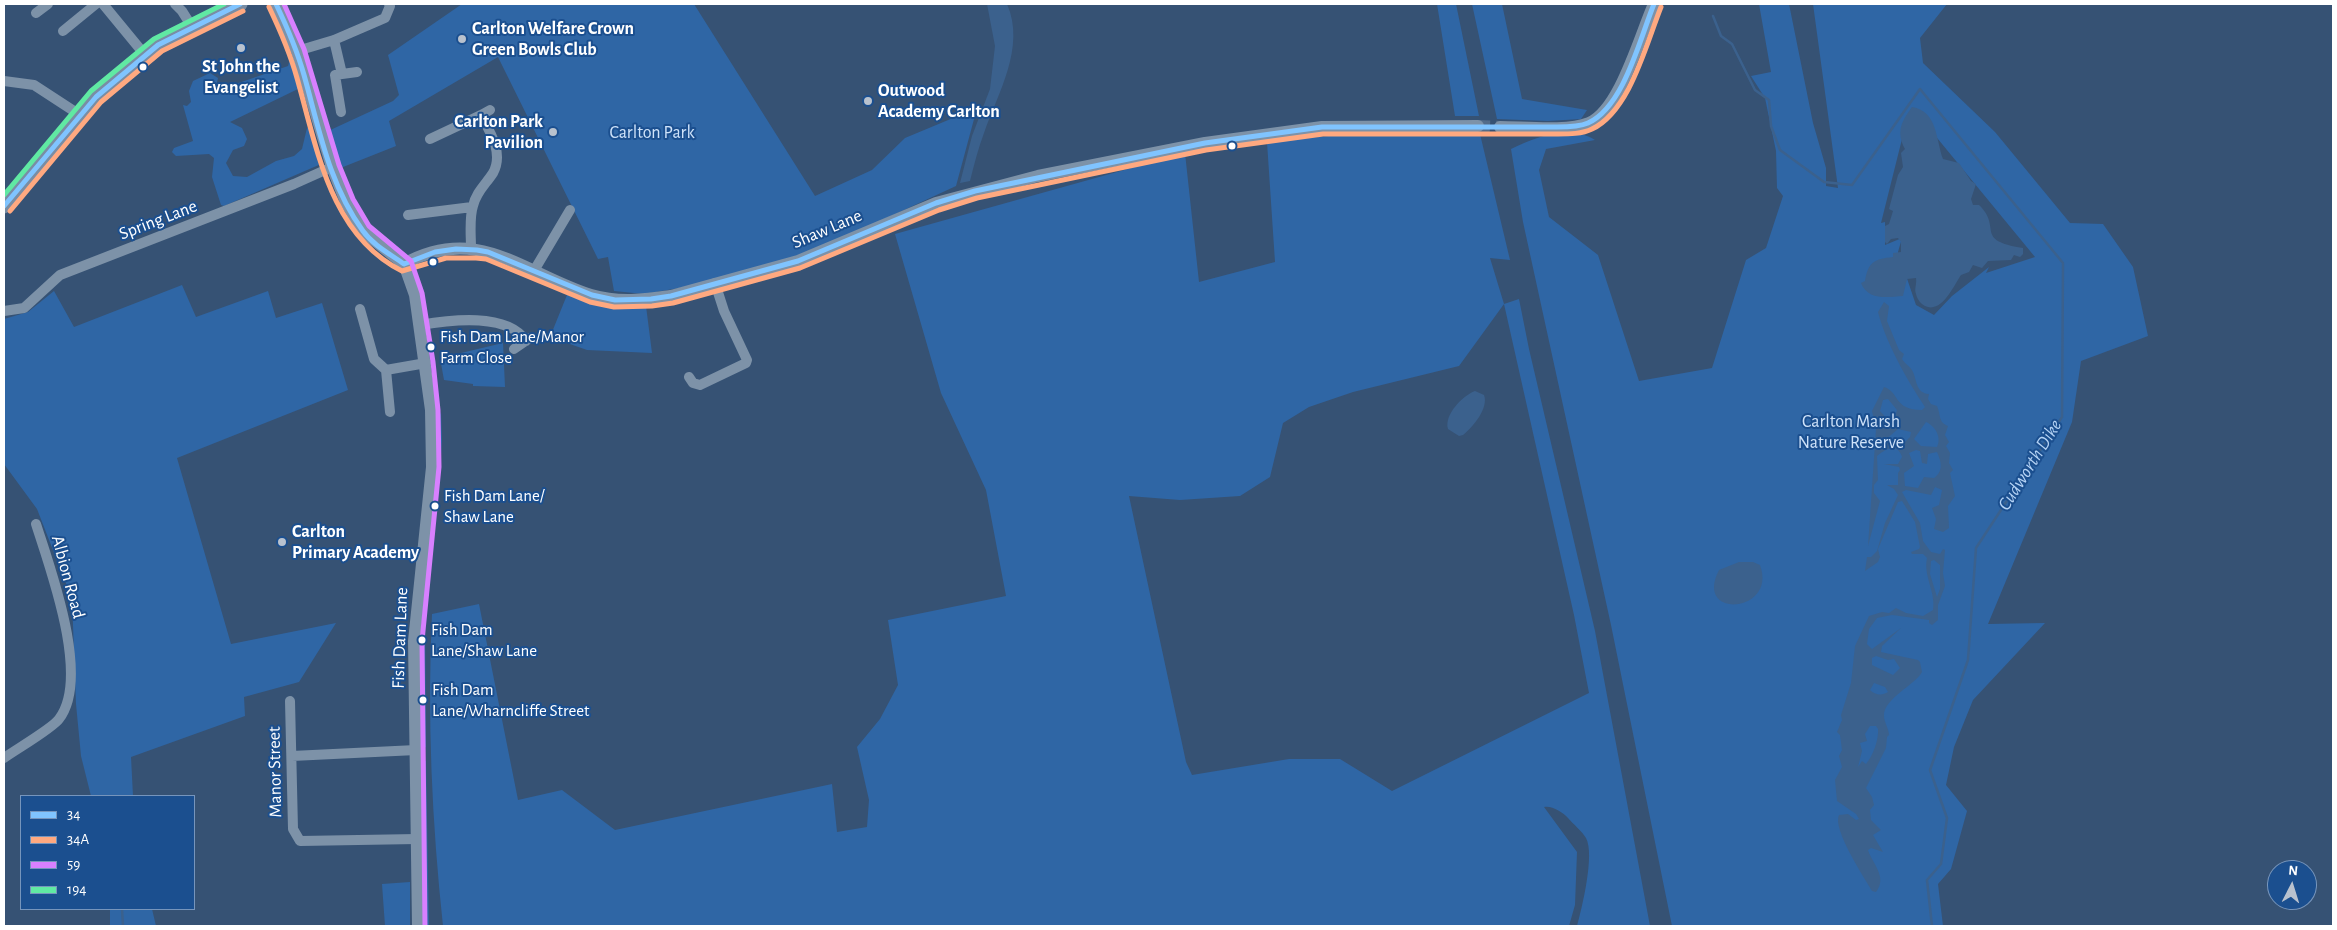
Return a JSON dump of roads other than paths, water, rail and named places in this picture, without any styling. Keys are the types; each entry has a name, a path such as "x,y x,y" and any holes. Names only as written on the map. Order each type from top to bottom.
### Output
{"main road":[{"path":"4,206 80,115 110,83 145,55 192,26 240,4"}],"street":[{"path":"36,13 48,4"},
{"path":"63,31 96,4"},
{"path":"103,4 145,55"},
{"path":"175,4 192,26"},
{"path":"276,4 297,51 332,167 346,202 363,232 404,264"},
{"path":"297,51 334,40 385,18 390,6 389,4"},
{"path":"1500,127 1573,126 1589,123 1605,111 1619,92 1654,4"},
{"path":"334,40 342,74"},
{"path":"341,112 335,75 356,72"},
{"path":"4,81 34,85 80,115"},
{"path":"430,139 486,112 496,148 497,160 493,172 479,190 472,206 471,248"},
{"name":"Shaw Lane","path":"404,264 418,256 471,248 535,269 578,290 615,300 671,296 798,261 936,203 1038,176 1205,143 1322,127 1478,126"},
{"name":"Spring Lane","path":"4,311 24,308 60,275 294,184 332,167"},
{"path":"408,215 472,206"},
{"path":"535,269 570,210"},
{"name":"Fish Dam Lane","path":"404,264 415,294 431,410 432,467 414,641 418,926"},
{"path":"689,377 693,383 700,385 746,363 747,360 724,311 715,283"},
{"path":"360,309 374,360 386,370 390,412"},
{"path":"420,325 461,318 510,327 529,339 514,349"},
{"path":"386,370 426,363"},
{"name":"Albion Road","path":"4,758 59,719 69,696 71,668 63,609 36,524"},
{"name":"Manor Street","path":"290,701 293,829 300,841 417,838"},
{"path":"292,756 416,750"}],"waterway":[{"name":"Cudworth Dike","path":"1713,16 1721,36 1732,44 1755,90 1769,100 1771,126 1780,150 1824,182 1852,185 1920,89 2063,263 2062,417 1976,548 1968,660 1930,770 1947,818 1941,864 1927,880 1932,926"},
{"path":"122,910 123,926"}],"tunnel":[{"path":"1478,126 1500,127"}],"place":[{"name":"Carlton Welfare Crown Green Bowls Club","path":"462,39"},
{"name":"St John the Evangelist","path":"241,48"},
{"name":"Outwood Academy Carlton","path":"868,101"},
{"name":"Carlton Park Pavilion","path":"553,132"},
{"name":"Fish Dam Lane/Manor Farm Close","path":"431,347"},
{"name":"Fish Dam Lane/ Shaw Lane","path":"435,506"},
{"name":"Carlton Primary Academy","path":"282,542"},
{"name":"Fish Dam Lane/Shaw Lane","path":"422,640"},
{"name":"Fish Dam Lane/Wharncliffe Street","path":"423,700"}],"park label":[{"name":"Carlton Park","path":"652,133"},
{"name":"Carlton Marsh Nature Reserve","path":"1851,432"}]}
